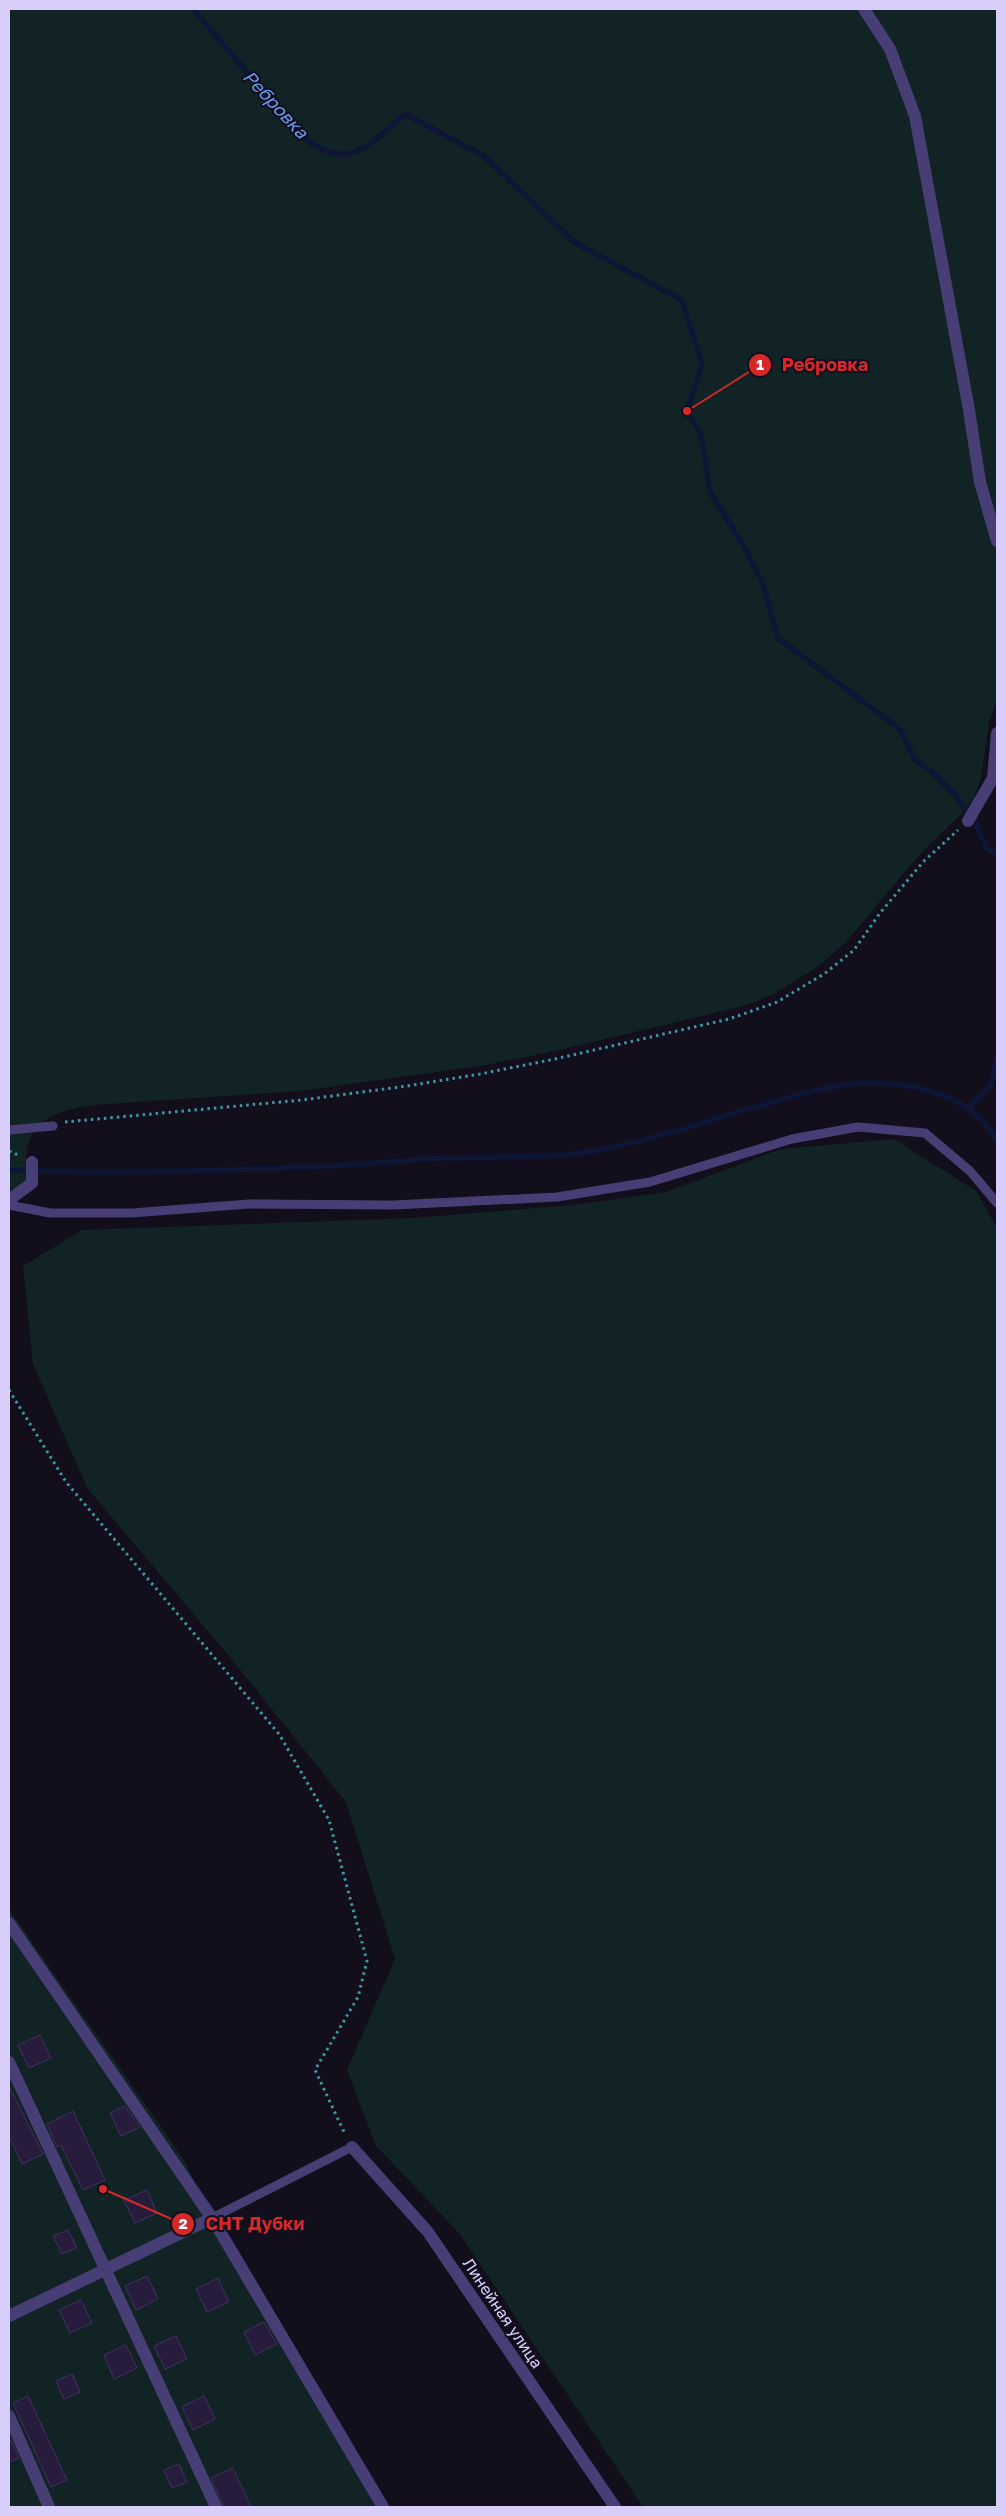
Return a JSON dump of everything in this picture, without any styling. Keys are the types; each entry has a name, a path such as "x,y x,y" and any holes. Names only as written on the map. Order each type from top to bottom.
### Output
{"street":[{"path":"864,9 890,49 916,116 969,410 980,482 997,541"},
{"path":"968,821 982,801 993,778 997,733"},
{"path":"9,1200 32,1183 32,1162"},
{"path":"9,1923 212,2218 383,2507"},
{"path":"9,2062 216,2507"},
{"name":"Линейная улица","path":"352,2147 428,2232 615,2507"},
{"path":"9,2316 212,2218"},
{"path":"9,2416 49,2507"}],"lane":[{"path":"9,1130 53,1126"},
{"path":"9,1205 50,1213 132,1213 249,1204 393,1205 557,1197 650,1182 792,1139 858,1127 925,1133 970,1170 997,1203"},
{"path":"212,2218 352,2147"}],"path":[{"path":"53,1126 73,1120 302,1100 462,1077 555,1059 729,1019 778,1002 824,974 854,950 880,912 923,862 968,821"},
{"path":"9,1390 66,1482 279,1734 329,1820 367,1961 358,1997 315,2070 352,2147"}],"shaded area":[{"path":"9,9 997,9 997,701 989,722 981,779 973,800 920,854 845,943 819,966 772,995 749,1004 555,1051 480,1066 300,1091 94,1105 77,1108 50,1117 40,1124 28,1146 26,1161 27,1179 18,1191 9,1192"},
{"path":"894,1139 976,1191 997,1228 997,2507 643,2507 459,2233 376,2146 347,2070 395,1959 346,1802 234,1662 87,1488 33,1364 23,1266 82,1230 412,1218 574,1205 666,1192 781,1149"},
{"path":"9,1909 184,2160 212,2218 383,2507 9,2507"}],"building":[{"path":"40,2035 51,2058 29,2068 18,2045"},
{"path":"9,2086 43,2154 22,2164 9,2136"},
{"path":"125,2106 140,2127 121,2136 110,2113"},
{"path":"73,2111 105,2180 83,2190 61,2145 57,2147 47,2124"},
{"path":"147,2190 157,2213 135,2223 124,2200"},
{"path":"68,2230 77,2248 62,2254 53,2236"},
{"path":"147,2276 158,2299 136,2310 125,2286"},
{"path":"218,2278 229,2302 207,2312 196,2289"},
{"path":"81,2300 92,2323 70,2333 59,2310"},
{"path":"264,2322 277,2344 255,2355 244,2332"},
{"path":"176,2336 187,2359 165,2369 154,2346"},
{"path":"126,2345 137,2368 114,2379 104,2355"},
{"path":"72,2374 80,2392 64,2399 56,2381"},
{"path":"28,2396 67,2480 51,2487 13,2403"},
{"path":"204,2396 215,2419 193,2430 182,2407"},
{"path":"11,2440 19,2458 9,2462 9,2441"},
{"path":"179,2464 187,2482 172,2488 164,2470"},
{"path":"233,2468 251,2507 224,2507 211,2478"}],"waterway":[{"name":"Ребровка","path":"193,9 303,138 311,143 329,152 339,154 358,151 375,140 405,114 484,156 574,242 682,300 702,364 687,411 701,434 710,492 743,545 762,582 778,638 900,729 914,758 933,773 955,795 976,824 987,849 997,854"},
{"name":"Ребровка","path":"969,1107 991,1085 997,1056"},
{"path":"9,1170 93,1172 220,1170 346,1165 465,1157 564,1155 629,1144 818,1090 843,1085 869,1083 906,1086 942,1095 974,1113 987,1126 997,1141"}],"place":[{"name":"Ребровка","path":"687,411"},
{"name":"СНТ Дубки","path":"103,2189"}]}
